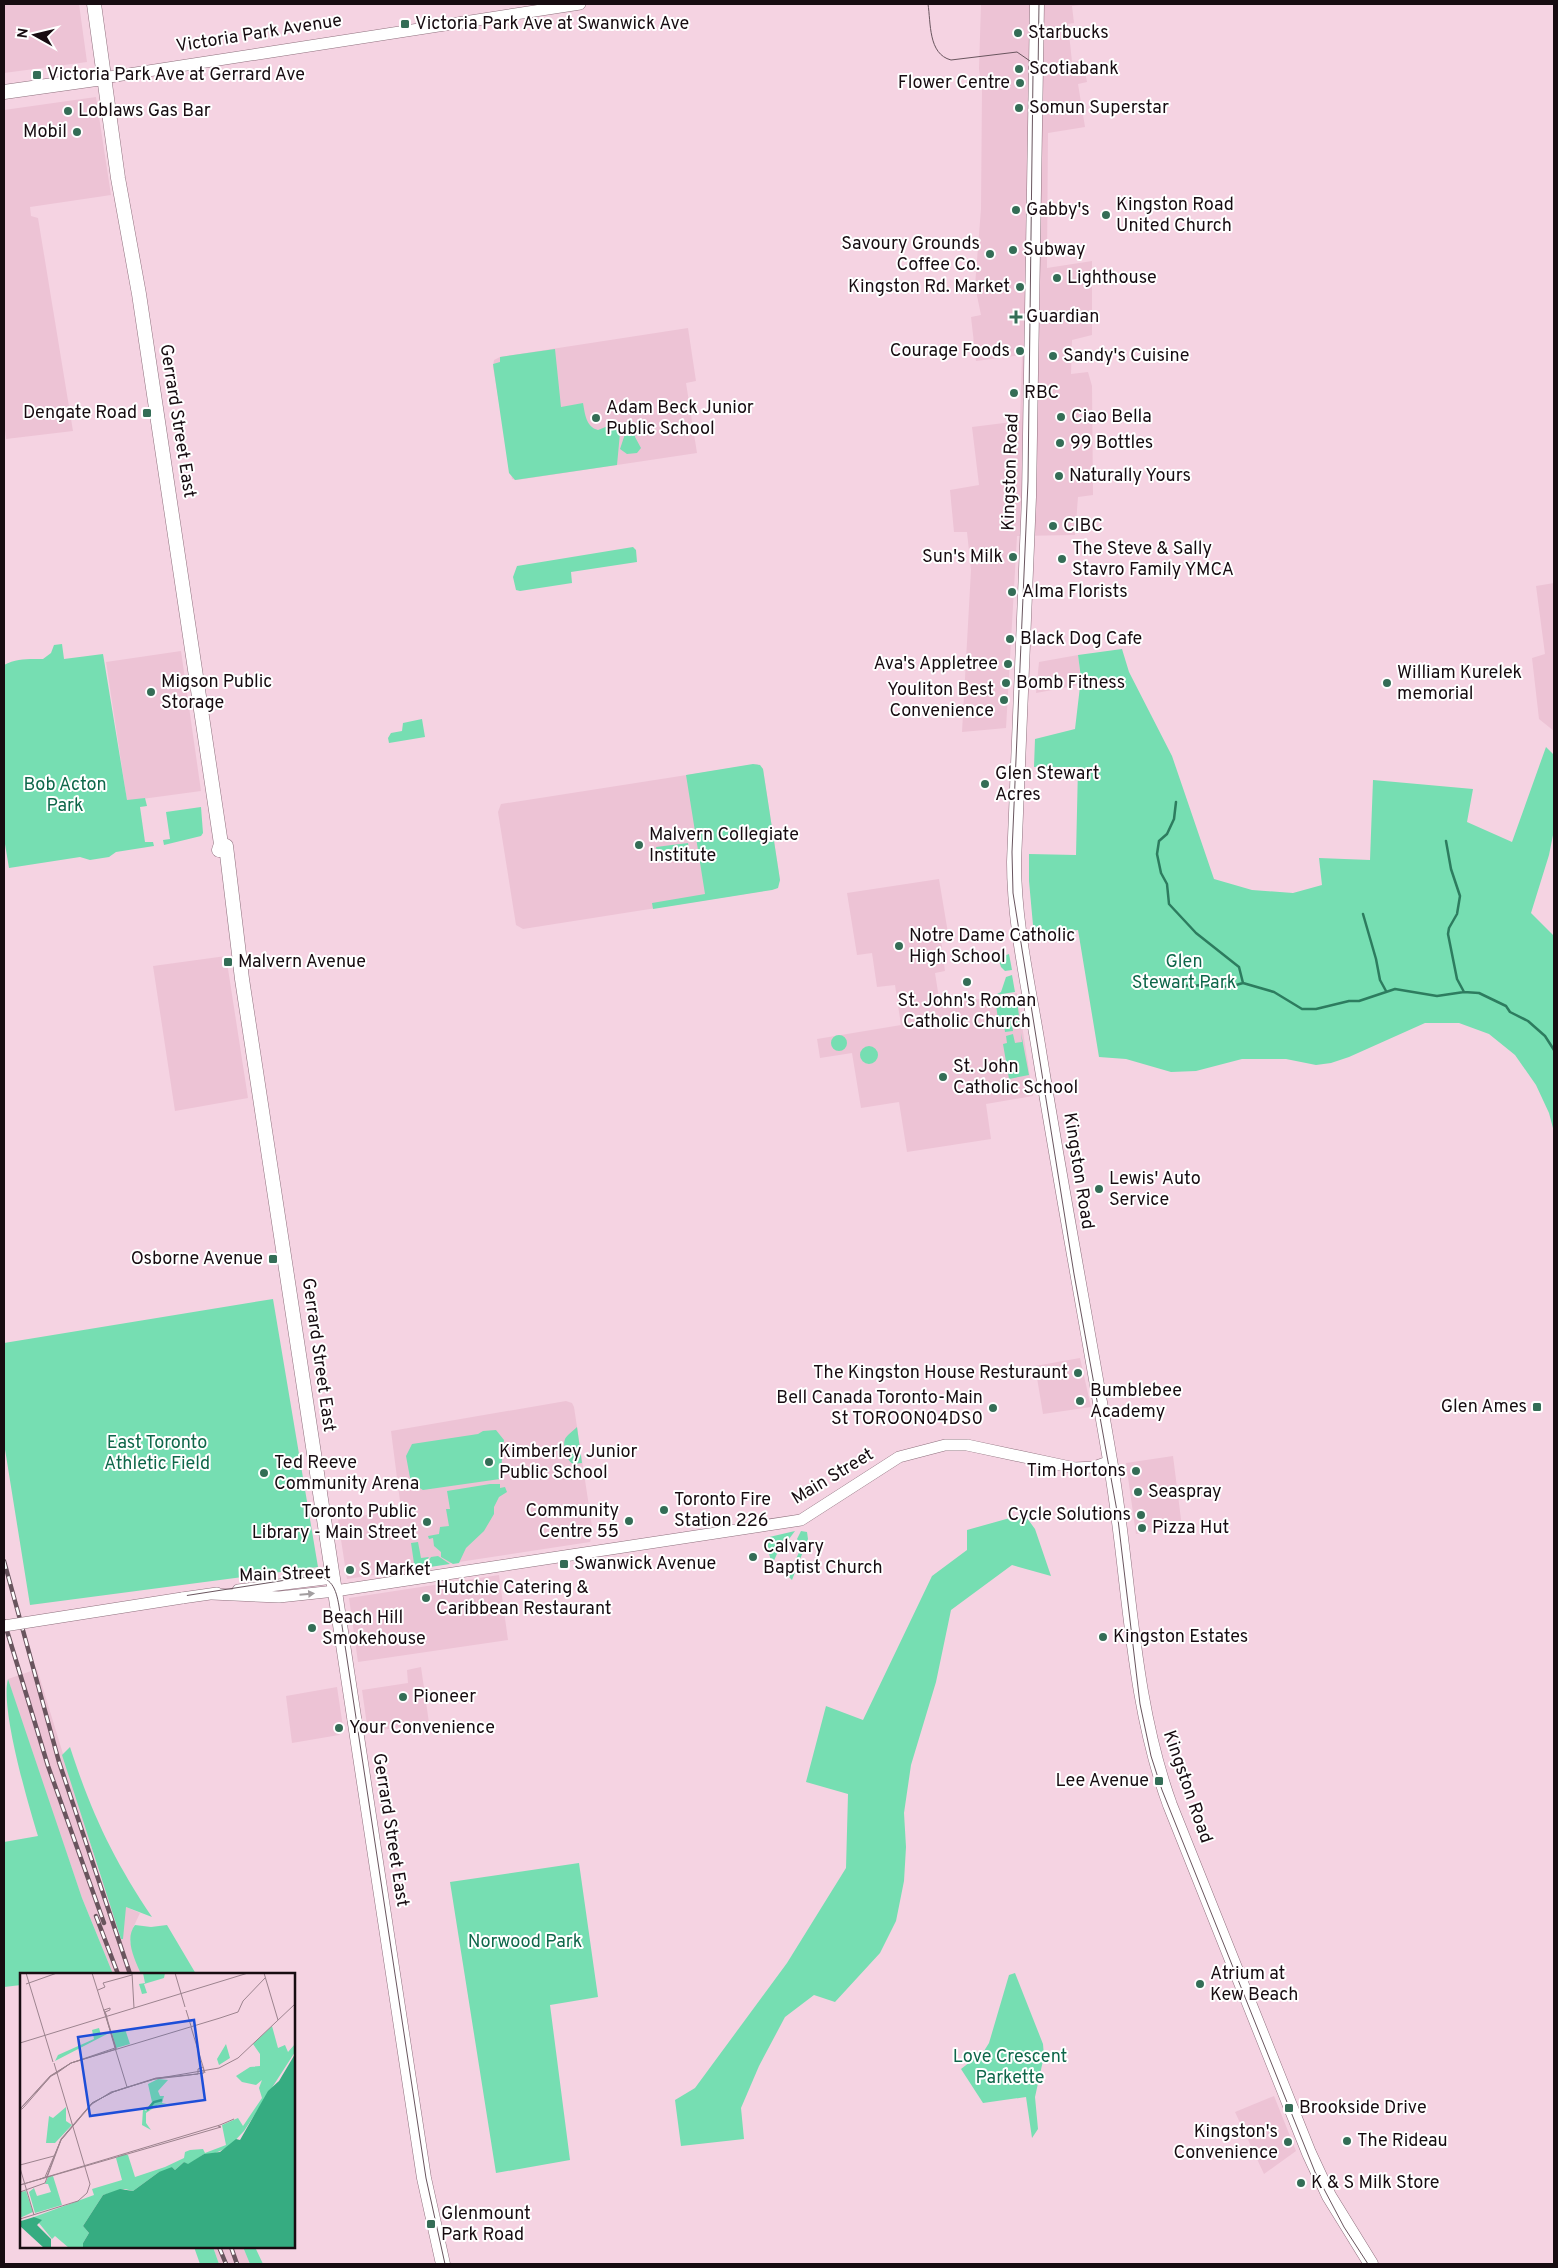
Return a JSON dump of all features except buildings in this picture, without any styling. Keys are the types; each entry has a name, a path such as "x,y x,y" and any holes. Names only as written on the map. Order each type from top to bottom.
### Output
{"main road":[{"name":"Gerrard Street East","path":"94,4 118,178 139,294 221,844 226,846 232,891 230,896 424,2178 443,2264"},
{"name":"Kingston Road","path":"1037,4 1029,516 1014,874 1018,920 1068,1224 1111,1461 1123,1539 1142,1700 1154,1758 1170,1805 1309,2153 1329,2196 1371,2264"},
{"name":"Victoria Park Avenue","path":"4,92 103,78"}],"street":[{"name":"Victoria Park Avenue","path":"103,78 580,4"},
{"name":"Main Street","path":"4,1626 212,1594 280,1597 334,1585 801,1520 899,1457 944,1445 967,1445 1075,1468 1094,1467 1111,1461"}],"shaded area":[{"path":"4,4 79,4 87,62 4,73"},
{"path":"981,4 1088,4 1072,6 1074,23 1068,24 1072,62 1083,61 1087,82 1078,84 1085,127 1048,133 1047,268 1092,261 1092,335 1072,340 1071,374 1088,372 1092,386 1093,495 1078,497 1075,535 1017,536 1006,728 962,732 971,570 967,532 954,532 950,490 979,485 972,427 1020,421 1022,355 976,361 971,317 981,315 975,286 981,209 982,89 979,69"},
{"path":"96,97 111,195 30,207 31,216 38,218 73,431 6,439 4,422 4,110"},
{"name":"Adam Beck Junior Public School","path":"688,328 696,381 686,383 697,453 517,480 512,479 493,367 494,360 500,357"},
{"path":"1554,583 1554,731 1539,719 1532,658 1545,654 1536,586"},
{"path":"181,651 201,791 127,801 106,662"},
{"path":"1078,655 1081,678 1079,685 1036,693 1039,662"},
{"name":"Malvern Collegiate Institute","path":"757,764 763,769 780,880 776,889 523,929 516,925 498,812 501,804"},
{"name":"St. John Catholic School","path":"939,879 949,939 941,940 945,971 935,973 940,1005 1017,993 1033,1096 986,1104 991,1139 907,1152 899,1102 861,1108 852,1053 820,1058 817,1039 901,1025 895,985 877,987 872,953 857,955 847,893"},
{"path":"226,956 248,1098 175,1111 153,966"},
{"path":"1080,1358 1091,1407 1043,1414 1035,1366"},
{"name":"Kimberley Junior Public School","path":"566,1401 572,1403 574,1407 593,1533 590,1542 347,1579 338,1520 401,1509 391,1431"},
{"path":"1173,1456 1182,1527 1136,1534 1126,1463"},
{"path":"499,1575 508,1640 358,1662 349,1598"},
{"path":"421,1667 429,1723 368,1732 362,1690 408,1683 407,1670"},
{"path":"37,1669 102,1881 126,1907 140,1913 132,1930 130,1942 141,1973 113,1973 82,1898 8,1679"},
{"path":"337,1687 343,1727 342,1732 339,1735 292,1743 286,1696"},
{"path":"1274,2096 1296,2151 1264,2174 1235,2112"},
{"path":"213,2248 243,2248 250,2264 219,2264"}],"green space":[{"path":"555,349 561,407 583,403 587,420 591,426 598,430 608,426 616,426 620,433 617,465 515,480 509,473 493,364 500,362 500,357"},
{"path":"632,422 638,424 635,437 641,448 637,453 627,454 620,449 625,434"},
{"path":"633,547 636,550 637,562 571,572 572,583 516,590 513,577 517,566"},
{"name":"Bob Acton Park","path":"62,644 64,659 103,654 127,800 145,798 147,806 140,807 145,842 153,842 154,846 116,852 109,857 90,860 80,857 9,868 4,838 4,665 18,660 43,659 51,653 54,645"},
{"name":"Glen Stewart Park","path":"1122,649 1129,672 1172,756 1214,879 1252,890 1293,893 1322,885 1319,858 1370,860 1373,780 1473,789 1467,822 1512,842 1546,747 1554,755 1554,830 1549,855 1531,913 1554,936 1554,1132 1549,1113 1536,1085 1515,1055 1489,1034 1459,1023 1425,1023 1349,1057 1331,1063 1316,1065 1286,1059 1242,1059 1196,1071 1171,1072 1126,1059 1099,1057 1078,930 1034,936 1029,881 1029,854 1076,855 1078,767 1034,767 1035,739 1075,729 1081,678 1078,655"},
{"path":"422,719 425,737 389,743 388,738 391,733 402,731 403,723"},
{"path":"753,764 760,765 763,769 780,880 778,888 653,909 652,903 705,894 686,775"},
{"path":"201,807 203,833 201,836 164,845 163,840 170,839 166,812"},
{"path":"688,843 690,857 659,862 656,847"},
{"path":"1009,954 1012,970 1005,971 1001,967 998,958"},
{"path":"1012,975 1015,992 995,995 1001,992 1006,977"},
{"path":"1017,1001 1021,1030 1019,1023 1012,1024 1013,1031 1005,1032 1004,1025 999,1026 996,1005"},
{"path":"1021,1033 1029,1075 1009,1079 1003,1044 1007,1043 1006,1036 1013,1034 1015,1043 1022,1042"},
{"path":"836,1035 842,1035 847,1040 845,1049 836,1051 831,1046 831,1040"},
{"path":"869,1046 875,1049 878,1055 875,1061 869,1064 863,1061 860,1055 863,1049"},
{"name":"East Toronto Athletic Field","path":"273,1299 318,1567 30,1605 4,1443 4,1343"},
{"path":"577,1427 582,1463 573,1464 567,1457 564,1442 567,1436"},
{"path":"496,1430 504,1440 500,1479 423,1490 411,1483 406,1456 412,1444"},
{"path":"500,1484 500,1488 505,1487 507,1492 499,1497 494,1507 494,1514 484,1531 466,1548 459,1563 453,1564 441,1557 441,1552 434,1546 433,1538 429,1539 428,1536 439,1534 440,1527 449,1526 446,1509 450,1509 447,1491"},
{"path":"1024,1514 1035,1529 1051,1576 1012,1565 951,1610 936,1682 911,1765 904,1813 906,1847 904,1881 896,1921 880,1953 835,2002 814,1995 785,2017 759,2066 741,2108 744,2139 681,2146 675,2100 695,2088 787,1963 846,1868 848,1794 806,1782 826,1706 863,1720 932,1576 967,1550 967,1530"},
{"path":"795,1531 789,1539 784,1538 772,1565 765,1538"},
{"path":"801,1531 807,1532 808,1539 792,1580 788,1576 802,1546 797,1539"},
{"path":"418,1542 421,1558 429,1557 420,1569 415,1570 411,1543"},
{"path":"438,1556 450,1564 423,1568 431,1557"},
{"path":"8,1679 82,1898 113,1973 20,1973 20,1985 4,1987 4,1842 38,1836 11,1733 7,1692"},
{"path":"70,1747 86,1793 104,1835 152,1917 126,1907 123,1939 121,1939 62,1755"},
{"name":"Norwood Park","path":"579,1863 598,1997 550,2005 570,2160 496,2173 450,1882"},
{"path":"135,1925 151,1927 167,1925 195,1973 141,1973 130,1943"},
{"name":"Love Crescent Parkette","path":"1015,1973 1043,2044 1044,2056 1035,2097 1038,2129 1032,2138 1026,2097 983,2103 961,2069 984,2051 989,2043 1009,1975"},
{"path":"194,2248 213,2248 219,2264 200,2264"},
{"path":"243,2248 255,2248 263,2264 250,2264"}],"waterway":[{"path":"1176,802 1174,819 1167,834 1159,841 1157,854 1161,873 1167,884 1169,904 1196,933 1239,967 1243,983"},
{"path":"1446,841 1451,869 1460,896 1457,914 1449,928 1448,934 1457,979 1464,992"},
{"path":"1363,914 1380,980 1386,991"},
{"path":"1163,982 1180,986 1211,985 1229,987 1243,983 1274,992 1302,1009 1316,1009 1349,1001 1359,1001 1395,989 1437,996 1464,992 1479,993 1506,1006 1510,1012 1528,1021 1545,1036 1554,1050"}],"tram line":[{"path":"928,4 934,45 944,57 951,60 1017,52 1030,61 1033,73 1028,481 1012,852 1013,893 1074,1274 1117,1511 1140,1704 1151,1756 1162,1790 1315,2172 1344,2227 1368,2264"},
{"path":"1038,74 1039,4"},
{"path":"4,1624 312,1576 324,1578 332,1585 339,1606 426,2178 445,2264"}],"railway":[{"path":"4,1561 59,1762 130,1973"},
{"path":"4,1621 48,1766 104,1923"},
{"path":"96,1916 118,1973"},
{"path":"219,2248 226,2264"},
{"path":"231,2248 237,2264"}],"place":[{"name":"Victoria Park Ave at Swanwick Ave","path":"405,24"},
{"name":"Starbucks","path":"1018,33"},
{"name":"Scotiabank","path":"1019,69"},
{"name":"Victoria Park Ave at Gerrard Ave","path":"37,75"},
{"name":"Flower Centre","path":"1020,83"},
{"name":"Somun Superstar","path":"1019,108"},
{"name":"Loblaws Gas Bar","path":"68,111"},
{"name":"Mobil","path":"77,132"},
{"name":"Gabby's","path":"1016,210"},
{"name":"Kingston Road United Church","path":"1106,215"},
{"name":"Subway","path":"1013,250"},
{"name":"Savoury Grounds Coffee Co.","path":"990,254"},
{"name":"Lighthouse","path":"1057,278"},
{"name":"Kingston Rd. Market","path":"1020,287"},
{"name":"Guardian","path":"1016,317"},
{"name":"Courage Foods","path":"1020,351"},
{"name":"Sandy's Cuisine","path":"1053,356"},
{"name":"RBC","path":"1014,393"},
{"name":"Dengate Road","path":"147,413"},
{"name":"Ciao Bella","path":"1061,417"},
{"name":"Adam Beck Junior Public School","path":"596,418"},
{"name":"99 Bottles","path":"1060,443"},
{"name":"Naturally Yours","path":"1059,476"},
{"name":"CIBC","path":"1053,526"},
{"name":"Sun's Milk","path":"1013,557"},
{"name":"The Steve & Sally Stavro Family YMCA","path":"1062,559"},
{"name":"Alma Florists","path":"1012,592"},
{"name":"Black Dog Cafe","path":"1010,639"},
{"name":"Ava's Appletree","path":"1008,664"},
{"name":"Bomb Fitness","path":"1006,683"},
{"name":"William Kurelek memorial","path":"1387,683"},
{"name":"Migson Public Storage","path":"151,692"},
{"name":"Youliton Best Convenience","path":"1004,700"},
{"name":"Glen Stewart Acres","path":"985,784"},
{"name":"Malvern Collegiate Institute","path":"639,845"},
{"name":"Notre Dame Catholic High School","path":"899,946"},
{"name":"Malvern Avenue","path":"228,962"},
{"name":"St. John's Roman Catholic Church","path":"967,982"},
{"name":"St. John Catholic School","path":"943,1077"},
{"name":"Lewis' Auto Service","path":"1099,1189"},
{"name":"Osborne Avenue","path":"273,1259"},
{"name":"The Kingston House Resturaunt","path":"1078,1373"},
{"name":"Bumblebee Academy","path":"1080,1401"},
{"name":"Glen Ames","path":"1537,1407"},
{"name":"Bell Canada Toronto-Main St TOROON04DS0","path":"993,1408"},
{"name":"Kimberley Junior Public School","path":"489,1462"},
{"name":"Tim Hortons","path":"1136,1471"},
{"name":"Ted Reeve Community Arena","path":"264,1473"},
{"name":"Seaspray","path":"1138,1492"},
{"name":"Toronto Fire Station 226","path":"664,1510"},
{"name":"Cycle Solutions","path":"1141,1515"},
{"name":"Community Centre 55","path":"629,1521"},
{"name":"Toronto Public Library - Main Street","path":"427,1522"},
{"name":"Pizza Hut","path":"1142,1528"},
{"name":"Calvary Baptist Church","path":"753,1557"},
{"name":"Swanwick Avenue","path":"564,1564"},
{"name":"S Market","path":"350,1570"},
{"name":"Hutchie Catering & Caribbean Restaurant","path":"426,1598"},
{"name":"Beach Hill Smokehouse","path":"312,1628"},
{"name":"Kingston Estates","path":"1103,1637"},
{"name":"Pioneer","path":"403,1697"},
{"name":"Your Convenience","path":"339,1728"},
{"name":"Lee Avenue","path":"1159,1781"},
{"name":"Atrium at Kew Beach","path":"1200,1984"},
{"name":"Brookside Drive","path":"1289,2108"},
{"name":"The Rideau","path":"1347,2141"},
{"name":"Kingston's Convenience","path":"1288,2142"},
{"name":"K & S Milk Store","path":"1301,2183"},
{"name":"Glenmount Park Road","path":"431,2224"}]}
